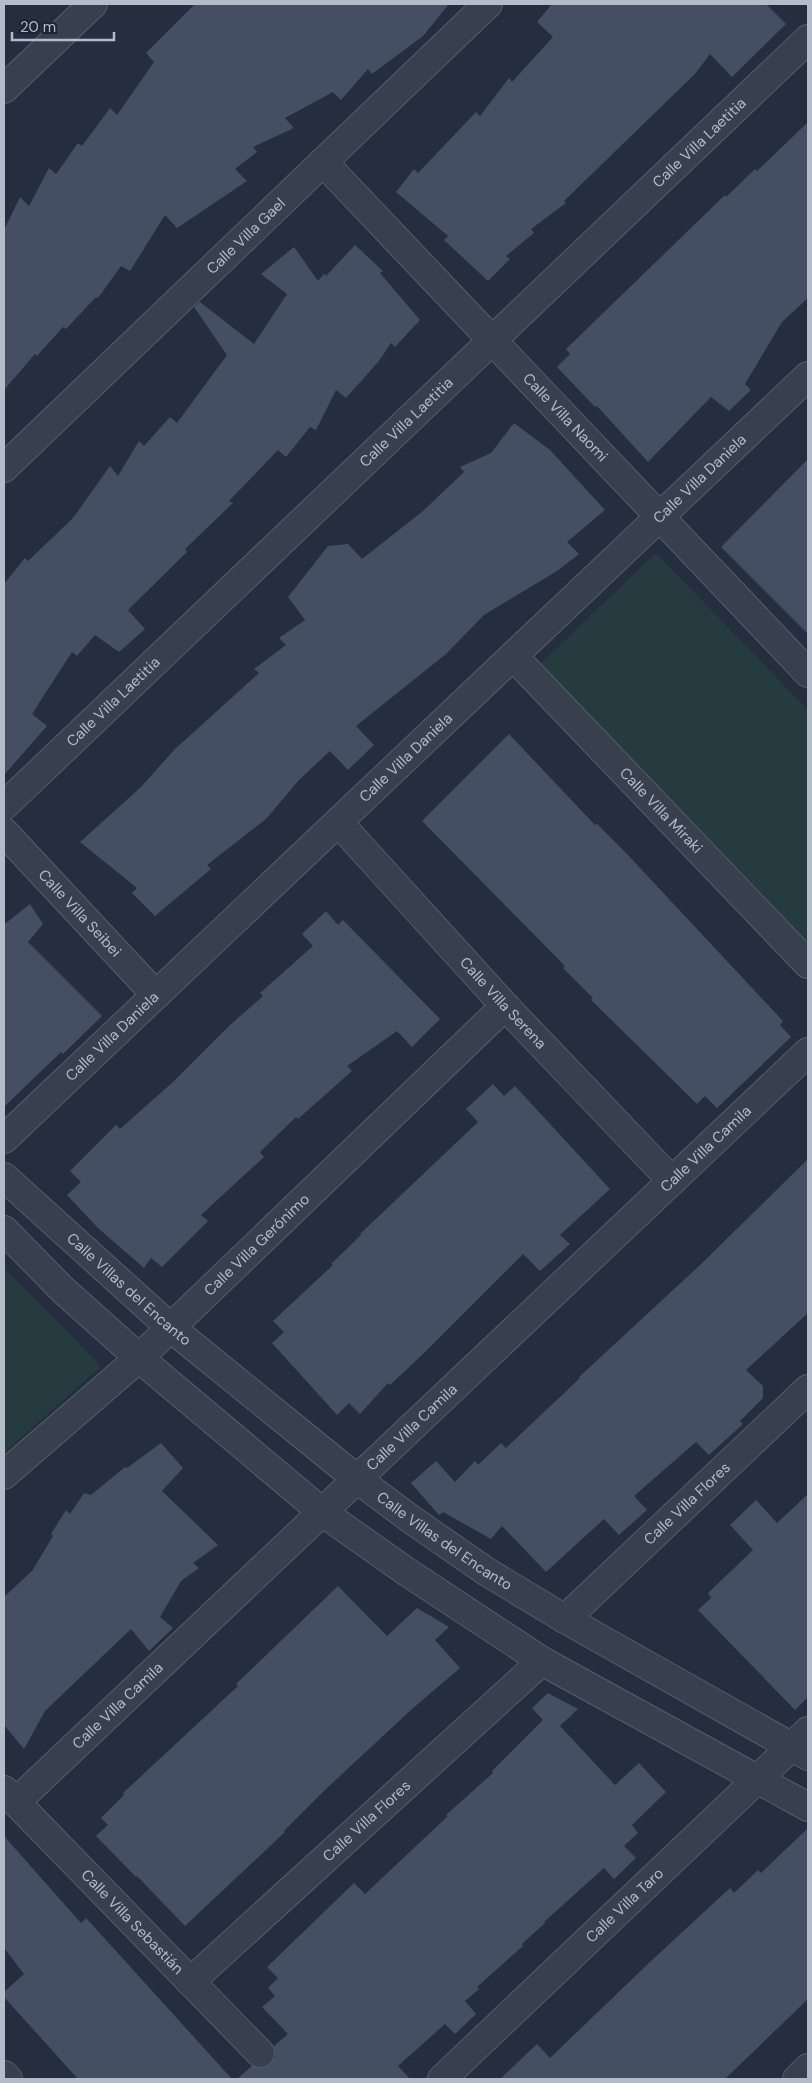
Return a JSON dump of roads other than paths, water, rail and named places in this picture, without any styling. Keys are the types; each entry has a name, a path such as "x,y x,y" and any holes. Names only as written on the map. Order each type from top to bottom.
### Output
{"street":[{"path":"4,89 93,4"},
{"name":"Calle Villa Gael","path":"4,468 488,4"},
{"name":"Calle Villa Laetitia","path":"4,806 808,39"},
{"name":"Calle Villa Naomi","path":"323,162 808,673"},
{"name":"Calle Villa Daniela","path":"4,1139 808,376"},
{"name":"Calle Villa Miraki","path":"513,656 808,964"},
{"name":"Calle Villa Serena","path":"338,822 505,1006 672,1181"},
{"name":"Calle Villa Seibei","path":"4,832 156,995"},
{"name":"Calle Villa Gerónimo","path":"4,1475 139,1358 505,1006"},
{"name":"Calle Villa Camila","path":"10,1796 322,1512 808,1052"},
{"name":"Calle Villas del Encanto","path":"4,1176 171,1328 357,1479 487,1572 565,1619 803,1744"},
{"path":"4,1230 63,1290 139,1358 322,1512 542,1661 808,1807"},
{"name":"Calle Villa Flores","path":"565,1619 808,1389"},
{"name":"Calle Villa Flores","path":"190,1982 542,1661"},
{"name":"Calle Villa Taro","path":"442,2079 758,1779 803,1744"},
{"name":"Calle Villa Sebastián","path":"10,1796 260,2053"},
{"path":"797,2079 808,2068"},
{"path":"4,2075 8,2079"}]}
